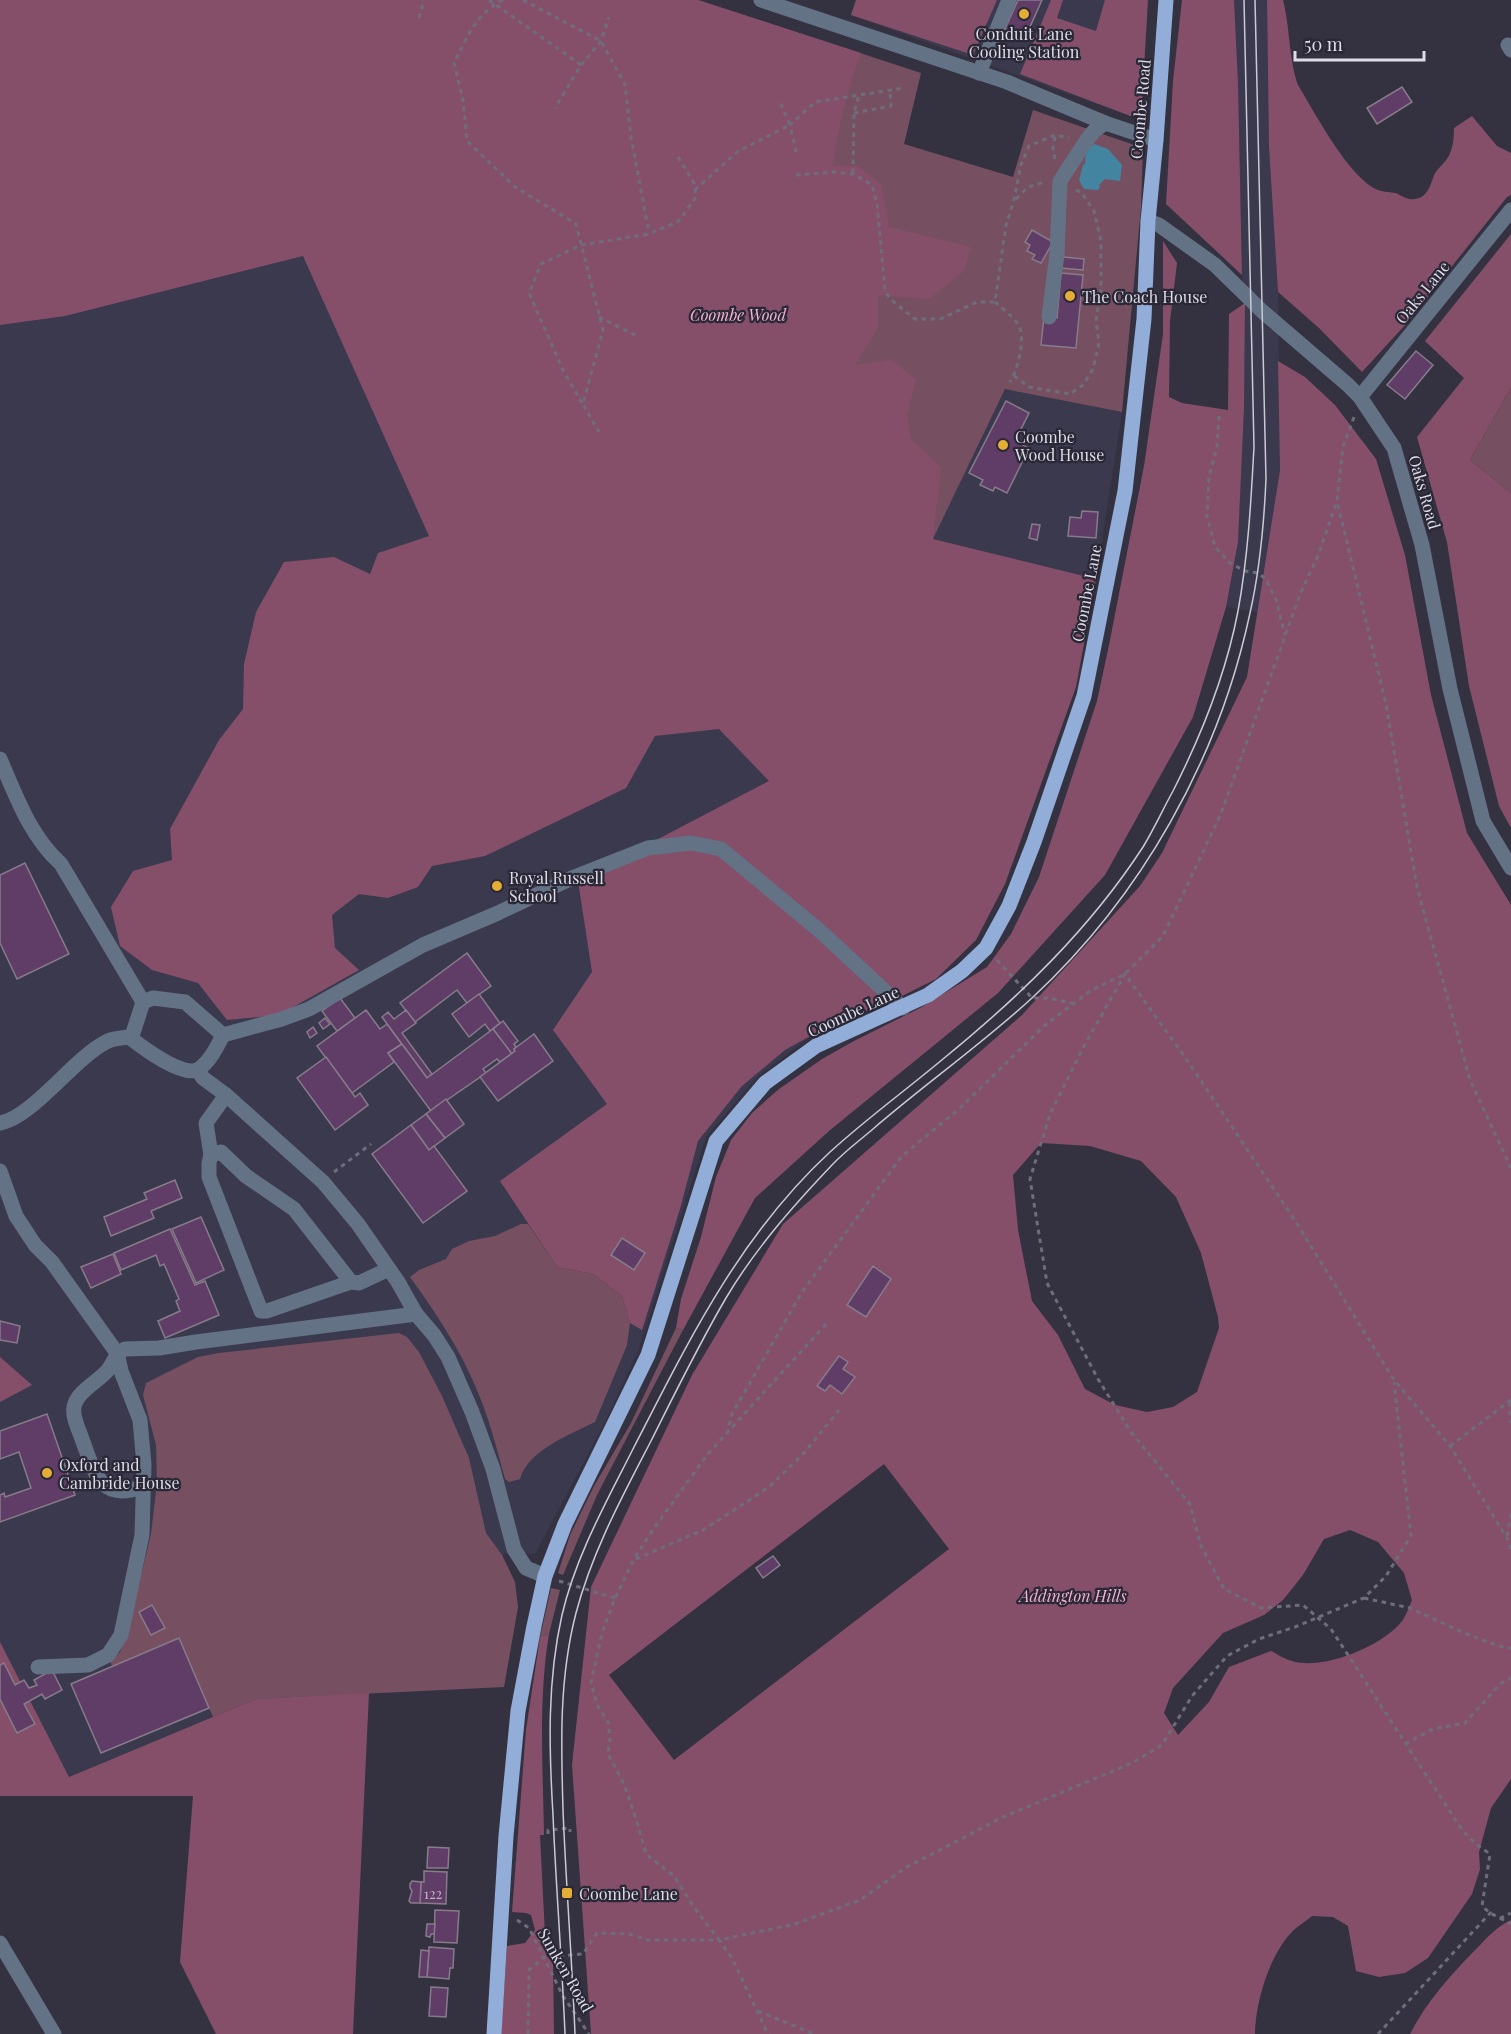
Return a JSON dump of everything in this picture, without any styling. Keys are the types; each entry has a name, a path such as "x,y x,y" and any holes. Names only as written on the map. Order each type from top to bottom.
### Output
{"main road":[{"name":"Coombe Road","path":"1148,221 1166,0"},
{"name":"Coombe Lane","path":"494,2034 506,1836 518,1710 545,1576 565,1524 648,1355 716,1141 765,1083 807,1053 936,991 962,971 986,948 1009,906 1034,842 1084,696 1125,491 1144,319 1148,221"}],"street":[{"path":"761,0 979,73 1105,123 1156,140"},
{"path":"979,73 1009,0"},
{"path":"1049,317 1057,254 1060,181 1086,141 1105,123"},
{"name":"Oaks Lane","path":"1360,397 1511,210"},
{"name":"Oaks Road","path":"1148,221 1159,225 1215,265 1360,397 1394,448 1422,545 1450,689 1483,821 1511,868"},
{"path":"0,759 23,813 49,853 61,864 143,1002 133,1033 129,1037 107,1041 70,1070 19,1116 0,1123"},
{"path":"129,1037 157,1058 190,1071 198,1070 213,1054 223,1035 309,1010 423,945 498,914 572,878 648,848 691,843 721,849 820,931 903,1008"},
{"path":"143,1002 153,998 185,1002 223,1035"},
{"path":"198,1070 203,1078 226,1095 323,1182 358,1224 389,1269 416,1314 434,1335 448,1357 461,1384 493,1469 513,1550 525,1568 545,1576"},
{"path":"226,1095 206,1123 211,1155 209,1177 261,1311 267,1311 351,1282 359,1283 389,1269"},
{"path":"211,1155 221,1152 246,1176 294,1209 351,1282"},
{"path":"0,1171 16,1216 35,1245 51,1262 117,1353 121,1371 140,1420 144,1466 142,1535 121,1635 108,1655 88,1665 38,1666"},
{"path":"143,1486 133,1491 120,1491 100,1483 73,1412 78,1397 107,1371 117,1353 125,1349 177,1346 416,1314"},
{"path":"0,1943 54,2034"}],"path":[{"path":"419,18 424,0"},
{"path":"489,0 581,65"},
{"path":"503,0 495,3 474,23 454,63 463,100 467,141 515,187 576,224 603,330 583,404"},
{"path":"523,0 601,41 625,85 631,137 649,234"},
{"path":"555,108 581,65 601,41 609,17"},
{"path":"695,190 736,152 790,125 815,102 904,88"},
{"path":"854,113 891,106 890,90"},
{"path":"853,174 854,113 859,95"},
{"path":"780,102 790,125 796,152"},
{"path":"995,302 1006,225 1021,165 1029,146 1055,135 1086,141"},
{"path":"600,432 563,370 529,293 541,264 581,245 649,234 679,221 696,197 694,183 678,157"},
{"path":"796,175 835,172 853,174 872,185 877,204 885,290 890,299 907,314 915,319 940,319 977,302 995,302 1019,326 1022,334 1014,376 1010,382"},
{"path":"1014,200 1028,187 1048,181 1060,181 1082,192 1094,211 1101,241 1101,289 1096,321 1099,343 1093,369 1083,385 1070,394 1029,387 1014,376"},
{"path":"599,317 637,336"},
{"path":"1360,397 1343,447 1337,501 1318,556 1301,592 1220,816 1163,936 1125,974 1084,1046 1050,1114 1030,1179 1047,1283 1098,1379 1131,1432 1190,1504 1201,1546 1224,1589 1261,1608 1303,1605 1331,1629 1462,1830 1490,1854 1482,1906 1511,1924"},
{"path":"1219,416 1217,447 1209,477 1207,516 1215,547 1230,563 1245,572 1258,573 1266,579 1276,600 1285,636"},
{"path":"1337,501 1386,704 1417,887 1470,1080 1511,1168"},
{"path":"986,948 1032,998 1048,998 1076,1004"},
{"path":"726,1435 732,1414 802,1292 902,1156 959,1109 1044,1026 1076,1004 1090,991 1125,974"},
{"path":"1125,974 1187,1060 1296,1222 1394,1380 1449,1446 1507,1538 1511,1549"},
{"path":"323,1182 371,1144"},
{"path":"770,2034 732,1958 720,1940 693,1906 674,1876 646,1854 624,1784 609,1754 608,1722 597,1705 591,1683 602,1633 615,1598 634,1559 673,1500 707,1455 826,1324"},
{"path":"528,2034 529,1970 544,1957 583,1954 597,1933 628,1934 648,1940 720,1940 795,1924 860,1900 907,1867 1003,1817 1132,1762 1162,1745 1192,1696 1227,1656 1259,1640 1364,1598 1386,1576 1411,1536 1394,1380"},
{"path":"1449,1446 1510,1401"},
{"path":"1510,1401 1511,1423"},
{"path":"634,1559 705,1529 769,1487 804,1453 839,1410"},
{"path":"1507,1538 1511,1514"},
{"path":"545,1576 615,1598"},
{"path":"1364,1598 1410,1608 1464,1633 1505,1648 1511,1648"},
{"path":"1406,1744 1432,1729 1465,1723 1500,1684 1511,1678"},
{"path":"548,1834 548,1830 570,1828 570,1832"},
{"path":"1378,2034 1494,1909"},
{"path":"1500,1918 1511,1913"},
{"name":"Sunken Road","path":"519,1922 529,1928 563,1996 589,2034"},
{"path":"757,2010 814,2034"}],"shaded area":[{"name":"Royal Russell School","path":"0,0 674,555 898,992 811,1036 758,1076 706,1137 638,1351 606,1420 535,1554 524,1553 522,1547 502,1555 515,1582 518,1607 504,1687 256,1699 68,1777 0,1767"},
{"path":"698,0 921,73 904,144 1013,177 1033,110 1143,148 1141,207 1122,412 1005,389 933,539 1016,836"},
{"path":"856,0 1147,0 1141,120 851,15"},
{"path":"1234,0 1267,0 1269,147 1278,292 1280,470 1257,612 1226,607 1238,542 1244,409 1245,303 1242,275"},
{"path":"1005,388 1122,412 1096,579 932,539"},
{"path":"1511,388 1511,493 1470,460"},
{"path":"521,1224 528,1224 557,1267 593,1274 622,1296 630,1323 627,1345 595,1422 541,1451 525,1469 520,1479 509,1482 505,1479 489,1423 463,1360 410,1277 419,1270 446,1259 452,1249 469,1241 495,1236"},
{"path":"676,1328 683,1330 597,1495 563,1575 558,1573 570,1535 594,1486 631,1423"},
{"path":"399,1333 407,1337 419,1352 442,1396 469,1458 486,1533 502,1555 515,1582 518,1607 504,1687 256,1699 213,1717 179,1638 112,1666 110,1661 120,1652 130,1622 151,1534 157,1483 156,1445 143,1395 146,1383 198,1357"},
{"path":"551,1588 560,1590 549,1634 540,1637"}],"green space":[{"name":"Coombe Wood","path":"0,0 698,0 861,53 844,109 833,166 857,166 881,184 889,227 971,247 964,271 929,299 878,295 878,327 855,365 892,360 916,380 907,415 911,439 941,467 933,539 1096,579 1076,687 1005,884 976,940 936,979 886,1004 835,1022 785,1050 742,1086 698,1141 680,1209 642,1330 630,1323 622,1296 593,1274 557,1267 500,1181 607,1104 553,1030 592,972 578,881 769,781 719,729 655,736 626,788 485,856 432,866 418,887 388,898 359,894 332,915 335,948 359,970 279,1015 227,1020 198,983 152,970 120,946 111,907 133,871 172,860 170,829 219,740 243,709 244,664 256,612 284,562 334,557 370,574 378,553 429,536 303,256 65,316 0,325"},
{"path":"856,0 997,0 973,55 851,15"},
{"path":"1051,0 1063,0 1057,18 1096,31 1105,0 1148,0 1141,120 1020,74"},
{"path":"1182,0 1234,0 1242,275 1166,204 1173,81"},
{"path":"1267,0 1283,0 1298,85 1344,159 1367,183 1378,190 1396,193 1409,199 1424,195 1435,173 1449,155 1453,144 1454,128 1472,116 1497,146 1511,153 1511,195 1507,197 1406,324 1362,372 1319,328 1278,292 1269,147"},
{"path":"1511,234 1511,388 1470,460 1511,493 1511,828 1499,806 1469,686 1447,542 1417,437 1464,378 1425,341"},
{"path":"1163,241 1177,263 1170,321 1169,397 1182,403 1228,410 1229,314 1245,303 1244,409 1238,542 1226,607 1193,717 1105,875 998,993 829,1131 755,1198 683,1330 676,1328 681,1299 701,1237 716,1177 731,1140 752,1113 779,1089 822,1059 920,1008 987,967 1011,934 1039,877 1097,701 1144,466 1163,334"},
{"name":"Addington Hills","path":"1278,361 1305,377 1335,405 1376,459 1405,555 1431,695 1467,833 1511,905 1511,1779 1491,1808 1479,1852 1480,1869 1472,1894 1428,1958 1405,1973 1379,1977 1356,1971 1348,1926 1333,1917 1312,1916 1290,1934 1276,1955 1261,1995 1255,2034 591,2034 572,1765 591,1587 692,1375 783,1224 1022,1015 1140,886 1162,853 1247,677 1280,470","holes":["1041,1143 1090,1146 1141,1161 1176,1197 1201,1253 1219,1328 1197,1392 1173,1407 1147,1412 1115,1405 1085,1389 1058,1335 1032,1301 1018,1230 1013,1175","884,1464 949,1549 674,1760 609,1675","1350,1530 1378,1542 1404,1573 1412,1600 1402,1621 1381,1639 1367,1647 1335,1659 1305,1663 1289,1660 1271,1651 1229,1667 1209,1702 1178,1735 1164,1713 1173,1688 1223,1633 1264,1615 1283,1600 1303,1575 1324,1539"]},
{"path":"0,1357 32,1385 0,1402"},
{"path":"549,1634 542,1709 544,1835 540,1835 546,1955 553,1963 554,2034 501,2034 507,1946 525,1943 535,1930 531,1915 512,1912 526,1730 540,1637"},
{"path":"0,1642 69,1777 256,1699 369,1693 353,2034 216,2034 180,1962 193,1796 0,1796"},
{"path":"1511,1920 1511,2034 1410,2034 1431,2000 1448,1979 1492,1933"}],"water":[{"path":"1094,144 1108,149 1122,165 1120,181 1105,179 1099,185 1098,190 1084,189 1079,180 1085,164 1086,152"}],"building":[{"name":"Conduit Lane Cooling Station","path":"1018,0 1042,0 1025,38 1005,29"},
{"path":"1402,87 1412,102 1377,124 1367,108"},
{"path":"1032,230 1053,242 1041,263 1032,259 1035,255 1027,251 1030,245 1025,242"},
{"path":"1063,257 1084,259 1083,270 1061,268"},
{"name":"The Coach House","path":"1061,273 1083,275 1076,348 1041,345 1044,317 1057,318"},
{"path":"1416,351 1433,365 1405,399 1387,385"},
{"name":"Coombe Wood House","path":"1006,401 1029,413 1015,441 1029,448 1007,493 995,487 993,491 980,485 983,480 969,473"},
{"path":"1082,511 1098,512 1096,538 1068,536 1070,517 1081,518"},
{"path":"1032,524 1040,525 1037,540 1029,538"},
{"path":"25,863 69,954 17,979 0,943 0,875"},
{"path":"467,953 491,986 467,1003 457,990 415,1022 400,1003"},
{"path":"479,994 500,1023 490,1031 485,1024 469,1037 452,1014"},
{"path":"340,998 355,1018 337,1031 322,1011"},
{"path":"366,1010 380,1029 387,1024 402,1044 388,1053 394,1062 352,1093 317,1046"},
{"path":"406,1010 416,1023 402,1033 432,1074 427,1078 382,1017 388,1012 394,1019"},
{"path":"325,1018 330,1024 323,1029 319,1023"},
{"path":"503,1021 518,1041 514,1044 516,1047 512,1054 493,1029"},
{"path":"313,1027 317,1033 310,1038 307,1032"},
{"path":"493,1029 512,1054 500,1062 497,1059 483,1069 486,1073 431,1111 388,1053 402,1044 427,1078"},
{"path":"534,1034 553,1061 498,1101 480,1077"},
{"path":"326,1057 355,1097 360,1093 368,1105 335,1130 297,1078"},
{"path":"446,1099 464,1124 445,1138 426,1114"},
{"path":"426,1114 445,1138 429,1150 411,1125"},
{"path":"411,1125 429,1150 434,1146 467,1191 423,1223 372,1154"},
{"path":"175,1180 182,1198 151,1211 154,1218 111,1236 104,1217 147,1199 144,1193"},
{"path":"201,1217 224,1270 196,1283 172,1229"},
{"path":"170,1229 195,1285 205,1281 219,1315 165,1338 158,1321 180,1311 176,1301 179,1299 164,1264 160,1266 156,1255 121,1270 114,1253"},
{"path":"622,1238 645,1253 634,1270 611,1255"},
{"path":"113,1254 121,1274 91,1288 81,1267"},
{"path":"873,1266 891,1279 866,1317 847,1305"},
{"path":"0,1321 20,1326 17,1343 0,1340"},
{"path":"839,1356 848,1362 843,1369 855,1377 842,1394 830,1385 825,1391 817,1386"},
{"name":"Oxford and Cambride House","path":"47,1414 75,1495 0,1522 0,1495 4,1493 5,1497 31,1488 19,1452 0,1459 0,1431"},
{"path":"773,1556 780,1565 763,1578 756,1568"},
{"path":"152,1605 165,1628 151,1635 139,1612"},
{"path":"179,1638 209,1708 101,1753 71,1684"},
{"path":"4,1663 15,1685 24,1680 29,1688 37,1685 34,1680 52,1670 62,1690 45,1699 42,1694 24,1704 35,1724 17,1733 0,1699 0,1665"},
{"path":"428,1847 449,1848 448,1868 427,1868"},
{"path":"424,1871 447,1872 446,1904 420,1903"},
{"path":"412,1881 421,1882 420,1903 409,1901"},
{"path":"435,1910 459,1911 457,1943 434,1942"},
{"path":"427,1924 435,1924 434,1934 430,1937 426,1936"},
{"path":"429,1947 454,1949 453,1968 450,1968 449,1979 427,1977"},
{"path":"421,1950 429,1951 427,1977 419,1977"},
{"path":"431,1987 448,1988 446,2017 429,2016"}],"tram line":[{"path":"565,2034 554,1842 550,1715 554,1665 562,1615 575,1571 603,1508 696,1329 719,1290 769,1218 830,1152 929,1071 1025,987 1100,906 1143,847 1155,826 1194,748 1220,681 1233,634 1241,591 1249,529 1254,447 1244,0"},
{"path":"575,2034 563,1810 564,1686 570,1637 576,1613 590,1568 619,1504 716,1315 749,1262 803,1196 842,1156 1032,998 1108,916 1141,870 1170,822 1196,772 1218,721 1236,667 1250,613 1263,530 1266,479 1255,0"}],"place":[{"name":"Conduit Lane Cooling Station","path":"1024,14"},
{"name":"The Coach House","path":"1070,296"},
{"name":"Coombe Wood House","path":"1003,445"},
{"name":"Royal Russell School","path":"497,886"},
{"name":"Oxford and Cambride House","path":"47,1473"},
{"name":"Coombe Lane","path":"567,1893"}]}
